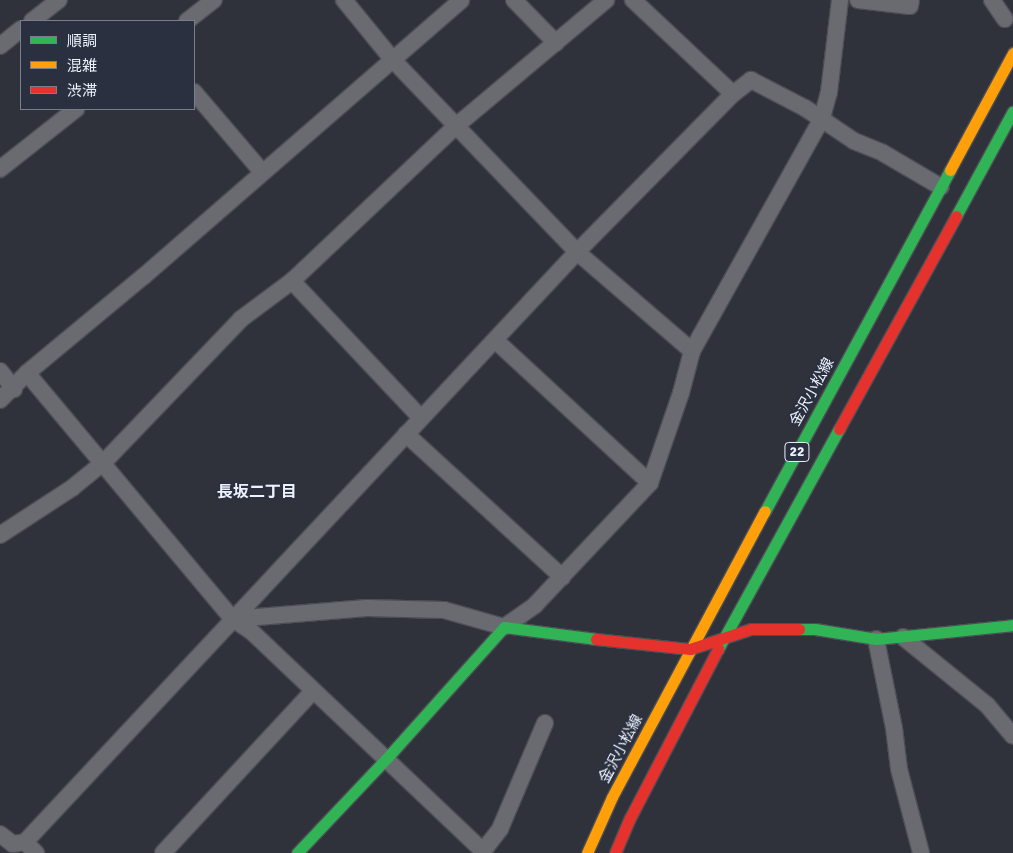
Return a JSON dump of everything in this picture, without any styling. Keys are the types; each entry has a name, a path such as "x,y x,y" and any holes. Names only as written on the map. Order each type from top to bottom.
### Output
{"main road":[{"name":"金沢小松線","path":"587,853 612,797 690,649 1013,53"},
{"name":"22","path":"615,853 630,818 724,638 1013,111"},
{"path":"297,853 386,760 504,627 554,635 690,649 751,629 761,628 815,629 876,639 1013,625"}],"street":[{"path":"33,20 59,0"},
{"path":"188,20 214,0"},
{"path":"344,0 393,60 577,252 692,351"},
{"path":"0,400 14,388 27,372 69,340 461,0"},
{"path":"514,0 556,42"},
{"path":"0,535 72,488 104,462 241,319 292,281 456,126 606,0"},
{"path":"634,0 733,94"},
{"path":"234,619 367,608 444,610 504,627 535,605 650,483 681,393 692,351 822,118 828,92 840,0"},
{"path":"858,0 910,6 911,0"},
{"path":"992,0 1005,19"},
{"path":"0,46 20,30"},
{"path":"0,834 13,844 31,848 234,619 421,418 577,252 733,94 751,80 822,118 854,141 882,153 941,187"},
{"path":"195,93 262,172"},
{"path":"0,169 75,110"},
{"path":"292,281 421,418"},
{"path":"495,340 650,483"},
{"path":"0,371 14,388"},
{"path":"27,372 234,619 251,631 483,852 500,829 545,723"},
{"path":"406,434 562,577"},
{"path":"903,637 987,705 1013,736"},
{"path":"876,639 894,728 900,769 921,853"},
{"path":"163,853 313,691"}],"traffic: fast":[{"path":"956,216 1013,111"},
{"path":"765,511 950,170"},
{"path":"718,649 839,429"},
{"path":"799,629 815,629 876,639 1013,625"},
{"path":"297,853 386,759 504,627 596,639"}],"traffic: slow":[{"path":"950,170 1013,53"},
{"path":"587,853 612,797 765,511"}],"traffic: jam":[{"path":"839,429 956,216"},
{"path":"596,639 690,649 751,629 799,629"},
{"path":"615,853 630,818 718,649"}],"district":[{"name":"長坂二丁目","path":"257,492"}]}
